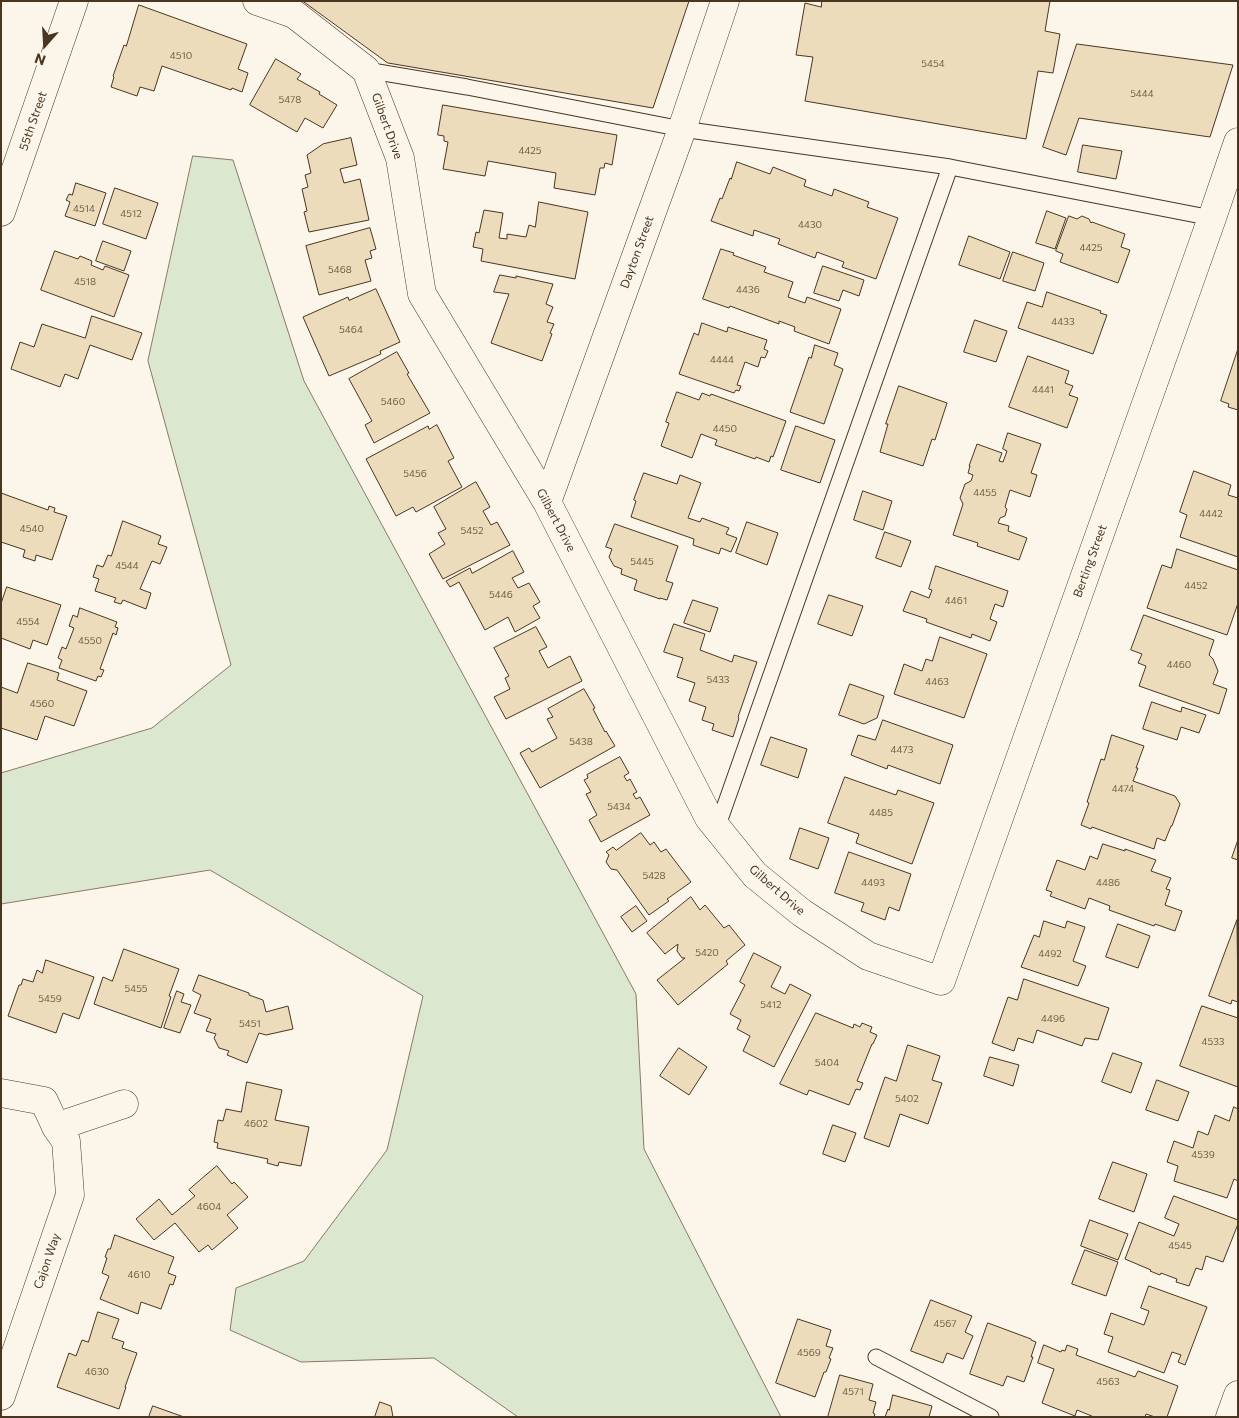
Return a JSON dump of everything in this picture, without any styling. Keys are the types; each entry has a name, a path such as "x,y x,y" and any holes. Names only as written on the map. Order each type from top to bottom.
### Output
{"street":[{"name":"55th Street","path":"1,212 9,164 74,1"},
{"path":"257,1 294,14 366,70"},
{"name":"Dayton Street","path":"547,502 682,128 725,1"},
{"name":"Gilbert Drive","path":"366,70 400,158 422,294 547,502 710,818 755,875 802,914 868,956 941,981"},
{"name":"Berting Street","path":"941,981 1238,142"},
{"name":"Cajon Way","path":"1,1093 44,1101 56,1127 66,1141 70,1195 1,1396"},
{"path":"56,1127 124,1104"},
{"path":"1230,1417 1238,1395"}],"lane":[{"path":"366,70 682,128 950,167 1212,218"},
{"path":"717,828 950,167"},
{"path":"876,1357 992,1417"}],"green space":[{"path":"193,156 233,160 304,381 636,994 644,1149 781,1417 518,1417 434,1358 301,1362 230,1330 236,1288 304,1261 387,1150 423,996 210,870 1,904 1,773 152,728 231,665 148,361"}],"building":[{"path":"303,1 689,1 653,108 388,63"},
{"path":"822,1 1050,1 1045,31 1060,34 1053,73 1038,71 1026,139 805,101 813,57 796,55 805,3 821,7"},
{"path":"139,5 247,44 238,69 248,73 242,92 162,66 154,91 140,87 137,96 111,87 113,76 124,45 126,46"},
{"path":"1077,44 1233,65 1210,137 1079,118 1066,155 1043,147"},
{"path":"276,59 301,74 297,79 320,92 319,94 337,105 323,128 305,118 297,132 250,105"},
{"path":"443,105 617,135 612,165 605,163 604,168 600,168 595,195 554,188 556,173 488,161 485,176 443,169 448,142 444,141 444,136 438,135"},
{"path":"351,138 357,165 340,169 344,183 360,179 369,220 309,232 304,212 307,211 302,189 308,187 305,175 311,173 307,155 323,144"},
{"path":"1083,145 1122,151 1116,179 1078,172"},
{"path":"737,162 770,174 773,167 806,180 804,186 832,196 834,189 869,202 867,207 898,218 876,279 842,267 844,262 817,252 815,258 778,244 780,239 754,230 753,236 711,221"},
{"path":"76,183 106,193 95,226 65,216 70,202 66,200 69,194 72,195"},
{"path":"115,188 158,203 146,239 103,224"},
{"path":"539,202 588,212 575,279 481,261 483,249 473,247 476,232 479,233 484,210 503,213 499,238 507,239 507,234 526,237 529,225 535,227"},
{"path":"1047,211 1066,218 1055,249 1036,243"},
{"path":"1069,216 1077,219 1082,216 1089,219 1091,223 1125,234 1121,247 1130,250 1118,283 1060,262 1063,254 1056,251"},
{"path":"370,228 376,249 370,251 372,258 365,260 371,281 319,295 306,246"},
{"path":"969,236 1010,252 1000,279 959,265"},
{"path":"103,241 131,251 124,271 96,261"},
{"path":"721,249 766,267 764,272 793,282 788,297 805,303 807,297 841,309 829,344 794,331 795,327 779,321 779,324 730,306 729,308 703,299"},
{"path":"55,251 78,259 80,256 92,261 91,265 103,270 105,266 129,275 114,317 41,290"},
{"path":"1013,252 1044,263 1035,291 1003,281"},
{"path":"823,266 864,280 859,296 843,290 839,301 814,293"},
{"path":"500,275 516,278 516,276 553,284 546,304 553,307 547,322 554,324 542,361 491,343 509,294 494,292"},
{"path":"376,289 400,342 380,351 381,354 329,376 303,317 348,297 349,300"},
{"path":"1047,292 1101,311 1100,313 1107,315 1093,354 1018,328 1027,302 1042,307"},
{"path":"92,316 142,333 132,360 90,345 78,379 65,374 60,387 11,369 20,342 34,347 42,324 85,338"},
{"path":"975,320 1007,331 996,362 964,352"},
{"path":"702,323 727,332 728,327 767,340 764,349 768,351 765,358 761,357 758,367 745,362 737,385 741,386 739,391 736,390 734,393 679,374 694,333 698,335"},
{"path":"815,345 838,353 834,365 843,369 824,424 790,412"},
{"path":"1238,349 1238,410 1228,407 1229,404 1221,401"},
{"path":"397,352 409,373 407,374 430,413 374,443 365,425 372,421 349,379"},
{"path":"1028,356 1069,371 1065,383 1073,386 1069,395 1078,398 1067,428 1009,407"},
{"path":"899,386 947,403 935,440 932,439 923,466 880,452 888,424 886,424"},
{"path":"677,392 699,400 702,393 710,396 711,394 786,421 773,457 771,456 769,462 756,457 755,459 715,445 717,440 701,434 692,458 661,446 669,423 666,422"},
{"path":"437,425 454,458 448,461 462,487 416,512 413,507 396,516 366,459 428,426 429,429"},
{"path":"796,426 835,440 820,483 781,470"},
{"path":"1008,433 1041,444 1031,473 1037,475 1030,497 1010,490 1005,507 1007,509 1005,516 1000,518 998,523 1009,526 1008,531 1027,538 1019,560 977,546 978,543 953,535 963,504 960,498 965,484 971,481 973,475 968,473 977,444 1002,453 999,461 1003,462 1007,451 1003,449"},
{"path":"1194,471 1231,485 1228,495 1238,498 1238,557 1180,537 1187,515 1180,512"},
{"path":"644,473 677,484 680,475 701,483 688,518 700,522 702,518 729,528 726,534 737,538 731,552 721,548 719,554 693,545 694,539 631,517 636,501 634,500"},
{"path":"476,482 490,507 483,511 491,525 497,522 510,545 443,579 429,554 445,544 438,533 446,529 434,507"},
{"path":"863,491 892,501 883,530 854,520"},
{"path":"1,493 48,510 49,506 55,508 54,512 67,516 52,560 36,555 35,561 23,557 25,550 1,542"},
{"path":"123,521 161,536 158,544 167,547 160,564 152,561 140,589 151,593 146,609 123,600 121,604 114,602 116,598 95,591 99,579 93,577 97,565 103,567 108,555 111,556"},
{"path":"747,522 778,533 767,565 736,553"},
{"path":"615,524 678,546 666,581 673,583 667,600 634,590 637,580 621,574 622,569 614,566 609,557 612,549 606,547"},
{"path":"885,532 911,541 901,567 876,558"},
{"path":"1177,549 1238,570 1238,603 1227,635 1147,608 1162,565 1171,568"},
{"path":"513,551 524,572 512,578 518,588 529,583 540,602 533,606 540,618 515,632 508,617 485,630 459,582 450,587 446,581 470,568 472,573"},
{"path":"936,566 1008,591 1003,607 995,604 990,619 997,622 990,641 972,634 971,638 926,622 927,619 903,611 911,591 929,598 932,590 929,589"},
{"path":"7,587 61,605 47,645 33,640 30,649 1,638 1,604"},
{"path":"829,595 863,606 852,636 818,624"},
{"path":"693,600 718,608 710,632 684,623"},
{"path":"80,608 117,622 115,627 118,628 116,635 113,633 100,669 104,670 101,677 98,676 96,681 59,668 62,660 58,658 62,647 66,649 74,628 69,626 73,615 77,617"},
{"path":"1144,615 1214,640 1209,655 1213,659 1218,671 1213,684 1227,689 1219,714 1139,686 1146,666 1138,663 1142,654 1131,650"},
{"path":"674,624 705,634 700,650 732,662 734,655 757,662 733,737 712,730 714,724 702,720 706,707 689,701 695,683 677,677 683,658 664,652"},
{"path":"536,627 547,647 539,651 548,668 570,656 582,681 506,719 494,697 510,689 505,678 509,676 494,648"},
{"path":"940,637 987,654 964,718 894,694 904,664 922,671 926,659 932,661"},
{"path":"28,663 59,673 57,680 87,691 74,726 45,716 37,740 1,728 1,687 17,693"},
{"path":"850,684 884,696 877,718 864,724 839,715"},
{"path":"584,689 595,708 593,709 605,732 615,746 540,788 520,753 529,748 532,752 557,738 547,719 553,717 548,709"},
{"path":"1152,702 1181,712 1182,707 1206,715 1199,733 1181,727 1177,740 1143,729"},
{"path":"883,720 953,745 940,784 888,765 887,769 851,755 858,735 875,740"},
{"path":"1112,735 1144,746 1133,781 1175,796 1180,804 1165,841 1157,838 1154,849 1092,827 1091,829 1081,825 1101,759 1104,760"},
{"path":"771,737 807,749 798,778 761,765"},
{"path":"620,757 629,773 624,776 627,781 630,779 637,792 633,794 636,799 640,797 650,815 601,842 589,820 597,815 586,794 591,792 584,780 588,778 587,775"},
{"path":"845,777 896,795 898,790 934,803 912,864 856,843 859,834 828,823"},
{"path":"800,828 829,838 818,869 790,859"},
{"path":"641,833 650,845 654,842 661,852 666,849 691,882 649,915 617,870 611,869 606,862 609,855 606,852 613,847 616,850"},
{"path":"1238,840 1238,860 1232,858"},
{"path":"1103,844 1125,851 1125,849 1156,860 1151,871 1171,878 1166,889 1170,890 1165,905 1182,911 1175,931 1155,924 1154,926 1109,910 1110,906 1089,898 1085,909 1050,896 1052,892 1046,890 1057,860 1085,870 1090,856 1097,859"},
{"path":"849,852 911,874 899,911 889,907 885,920 861,911 864,903 835,893"},
{"path":"691,897 700,910 705,905 724,928 729,925 745,945 726,961 728,964 678,1005 657,980 685,958 682,958 677,951 678,944 665,954 647,933"},
{"path":"636,906 647,921 632,932 621,917"},
{"path":"1237,920 1238,1002 1232,1000 1231,1004 1209,996"},
{"path":"1044,921 1065,928 1067,921 1085,927 1073,961 1086,966 1078,986 1021,967 1034,935 1039,937"},
{"path":"1118,924 1150,936 1138,968 1106,957"},
{"path":"124,949 179,969 169,996 171,997 161,1028 94,1004 103,977 112,981"},
{"path":"754,953 781,967 771,987 785,994 790,984 811,995 774,1067 743,1051 750,1036 737,1029 741,1020 730,1014 745,985 740,982"},
{"path":"46,960 94,977 79,1019 63,1013 56,1033 8,1016 23,979 33,982 37,970 42,973"},
{"path":"199,975 263,1000 266,1012 288,1006 293,1029 266,1035 259,1033 247,1063 227,1055 229,1051 219,1048 214,1038 216,1034 206,1031 211,1019 194,1013 201,995 193,991"},
{"path":"1024,979 1109,1008 1098,1040 1085,1038 1082,1046 1037,1030 1033,1043 1018,1038 1014,1051 992,1043 1008,997 1017,1000"},
{"path":"177,991 184,994 181,1002 191,1005 180,1033 164,1028"},
{"path":"1202,1006 1238,1018 1238,1087 1180,1066"},
{"path":"816,1013 853,1028 854,1024 860,1027 862,1023 872,1027 870,1032 877,1035 857,1081 863,1083 860,1090 856,1089 849,1105 809,1090 807,1095 780,1084"},
{"path":"908,1045 940,1056 932,1080 942,1083 928,1124 900,1114 889,1147 864,1138 885,1077 896,1081"},
{"path":"679,1048 707,1067 689,1095 660,1076"},
{"path":"1113,1053 1142,1063 1131,1093 1102,1082"},
{"path":"990,1057 1019,1065 1013,1086 984,1076"},
{"path":"1157,1080 1189,1092 1178,1121 1146,1110"},
{"path":"247,1082 282,1090 275,1120 309,1127 301,1166 279,1162 278,1166 267,1163 268,1159 217,1148 218,1143 214,1142 218,1120 223,1121 226,1109 241,1112"},
{"path":"1234,1107 1238,1109 1238,1181 1234,1179 1227,1198 1174,1181 1178,1166 1167,1162 1174,1141 1193,1148 1198,1131 1208,1135 1215,1115 1229,1121"},
{"path":"833,1125 856,1133 845,1162 823,1154"},
{"path":"1113,1162 1147,1174 1134,1212 1099,1199"},
{"path":"217,1166 232,1184 234,1182 248,1197 227,1215 238,1228 212,1250 208,1245 199,1252 175,1223 154,1240 136,1219 159,1199 172,1215 195,1196 189,1190"},
{"path":"1174,1196 1238,1220 1223,1262 1206,1256 1202,1270 1196,1268 1189,1286 1176,1282 1177,1279 1161,1273 1160,1275 1125,1259 1139,1222 1174,1236 1179,1224 1165,1218"},
{"path":"1090,1220 1128,1234 1118,1260 1081,1246"},
{"path":"115,1235 174,1257 168,1273 176,1276 173,1285 170,1284 161,1309 141,1302 138,1314 100,1299 109,1276 102,1273 107,1258 105,1257"},
{"path":"1085,1250 1118,1262 1106,1296 1072,1284"},
{"path":"1149,1286 1207,1307 1185,1365 1178,1362 1181,1355 1172,1352 1164,1373 1108,1352 1113,1337 1104,1334 1111,1313 1144,1325 1149,1311 1141,1308"},
{"path":"931,1300 972,1316 965,1332 973,1336 963,1359 947,1353 943,1363 911,1351"},
{"path":"98,1312 119,1319 112,1338 124,1342 122,1348 137,1353 119,1409 57,1387 69,1353 76,1356 82,1340 88,1342"},
{"path":"798,1319 831,1330 826,1346 833,1348 829,1358 831,1359 815,1397 776,1383"},
{"path":"988,1323 1036,1342 1024,1382 1007,1376 1003,1386 970,1374"},
{"path":"1044,1345 1061,1352 1062,1350 1065,1351 1067,1345 1078,1349 1076,1355 1135,1377 1138,1371 1178,1386 1167,1417 1155,1417 1146,1414 1145,1417 1094,1417 1077,1410 1075,1416 1042,1403 1054,1369 1038,1363"},
{"path":"840,1375 873,1384 869,1400 876,1402 873,1413 875,1414 874,1417 828,1417"},
{"path":"893,1395 932,1406 929,1417 885,1417"},
{"path":"380,1402 391,1406 393,1417 375,1417"},
{"path":"153,1406 184,1417 149,1417"}]}
